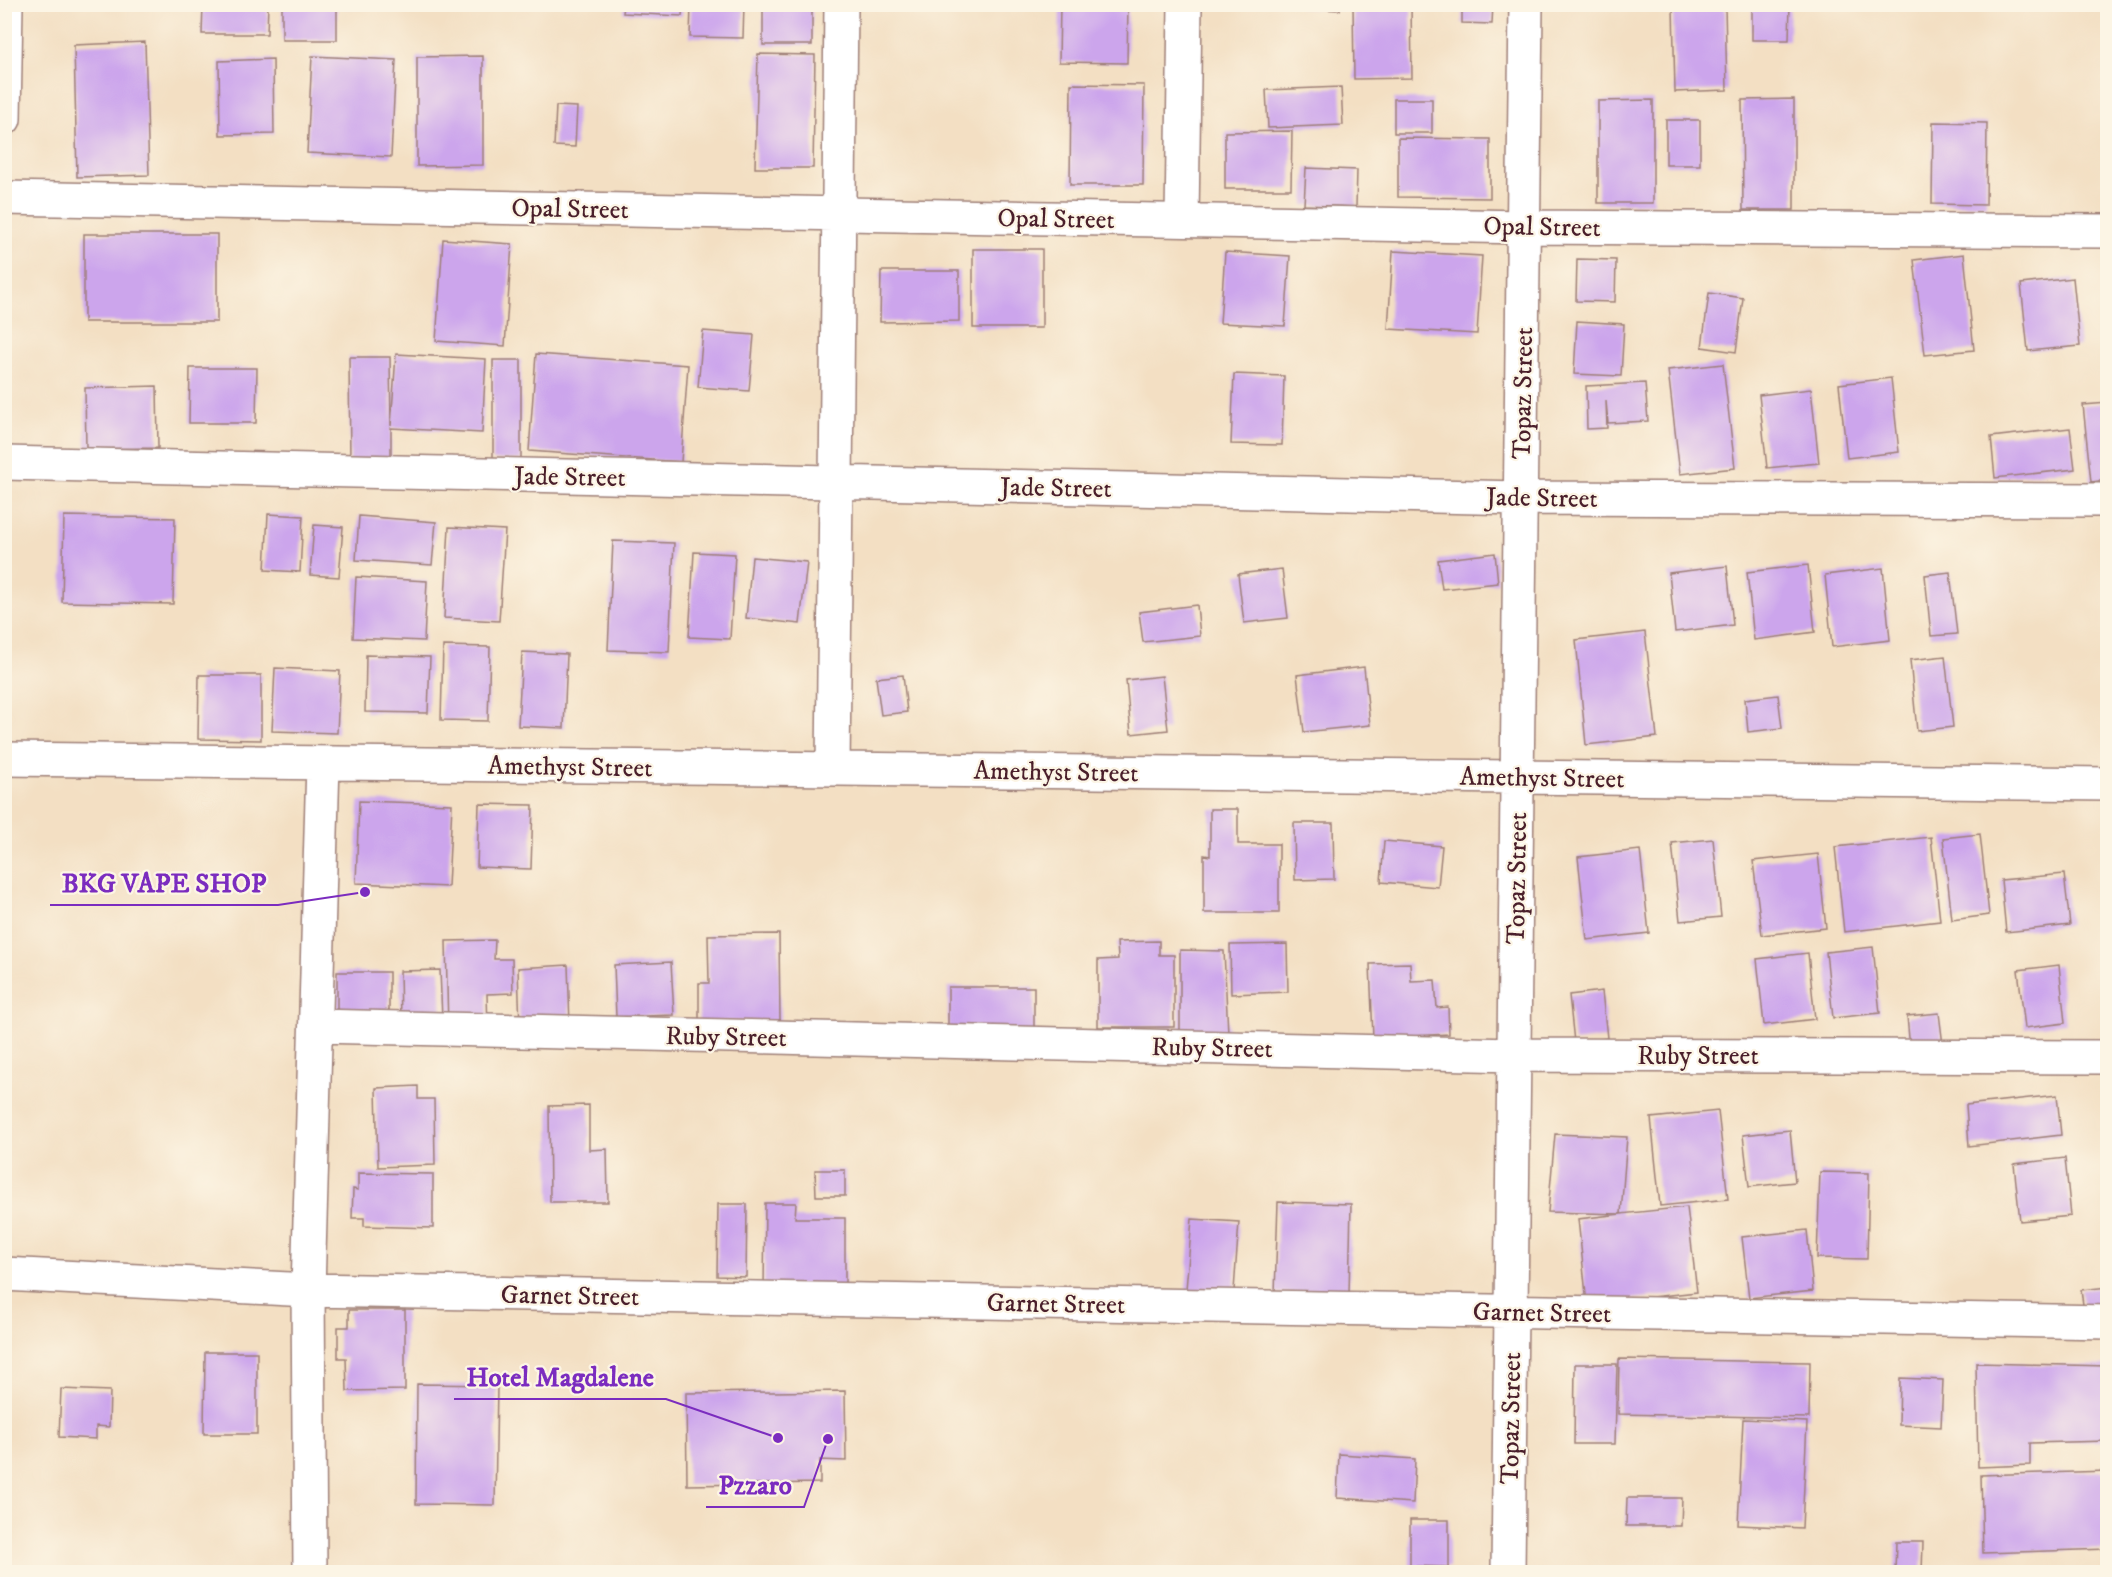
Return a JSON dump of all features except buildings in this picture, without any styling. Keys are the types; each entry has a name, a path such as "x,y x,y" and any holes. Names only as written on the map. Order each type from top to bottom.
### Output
{"street":[{"path":"4,119 6,4"},
{"path":"833,769 841,4"},
{"path":"1182,220 1185,4"},
{"name":"Topaz Street","path":"1508,1572 1526,4"},
{"name":"Opal Street","path":"4,198 1524,227 2108,231"},
{"name":"Jade Street","path":"4,462 1520,498 2108,500"},
{"name":"Amethyst Street","path":"4,759 2108,784"},
{"path":"310,1572 308,1290 323,763"},
{"name":"Ruby Street","path":"317,1026 1514,1055 2108,1057"},
{"name":"Garnet Street","path":"4,1274 308,1290 2108,1322"}],"place":[{"name":"BKG VAPE SHOP","path":"365,892"},
{"name":"Hotel Magdalene","path":"778,1438"},
{"name":"Pzzaro","path":"828,1439"}]}
